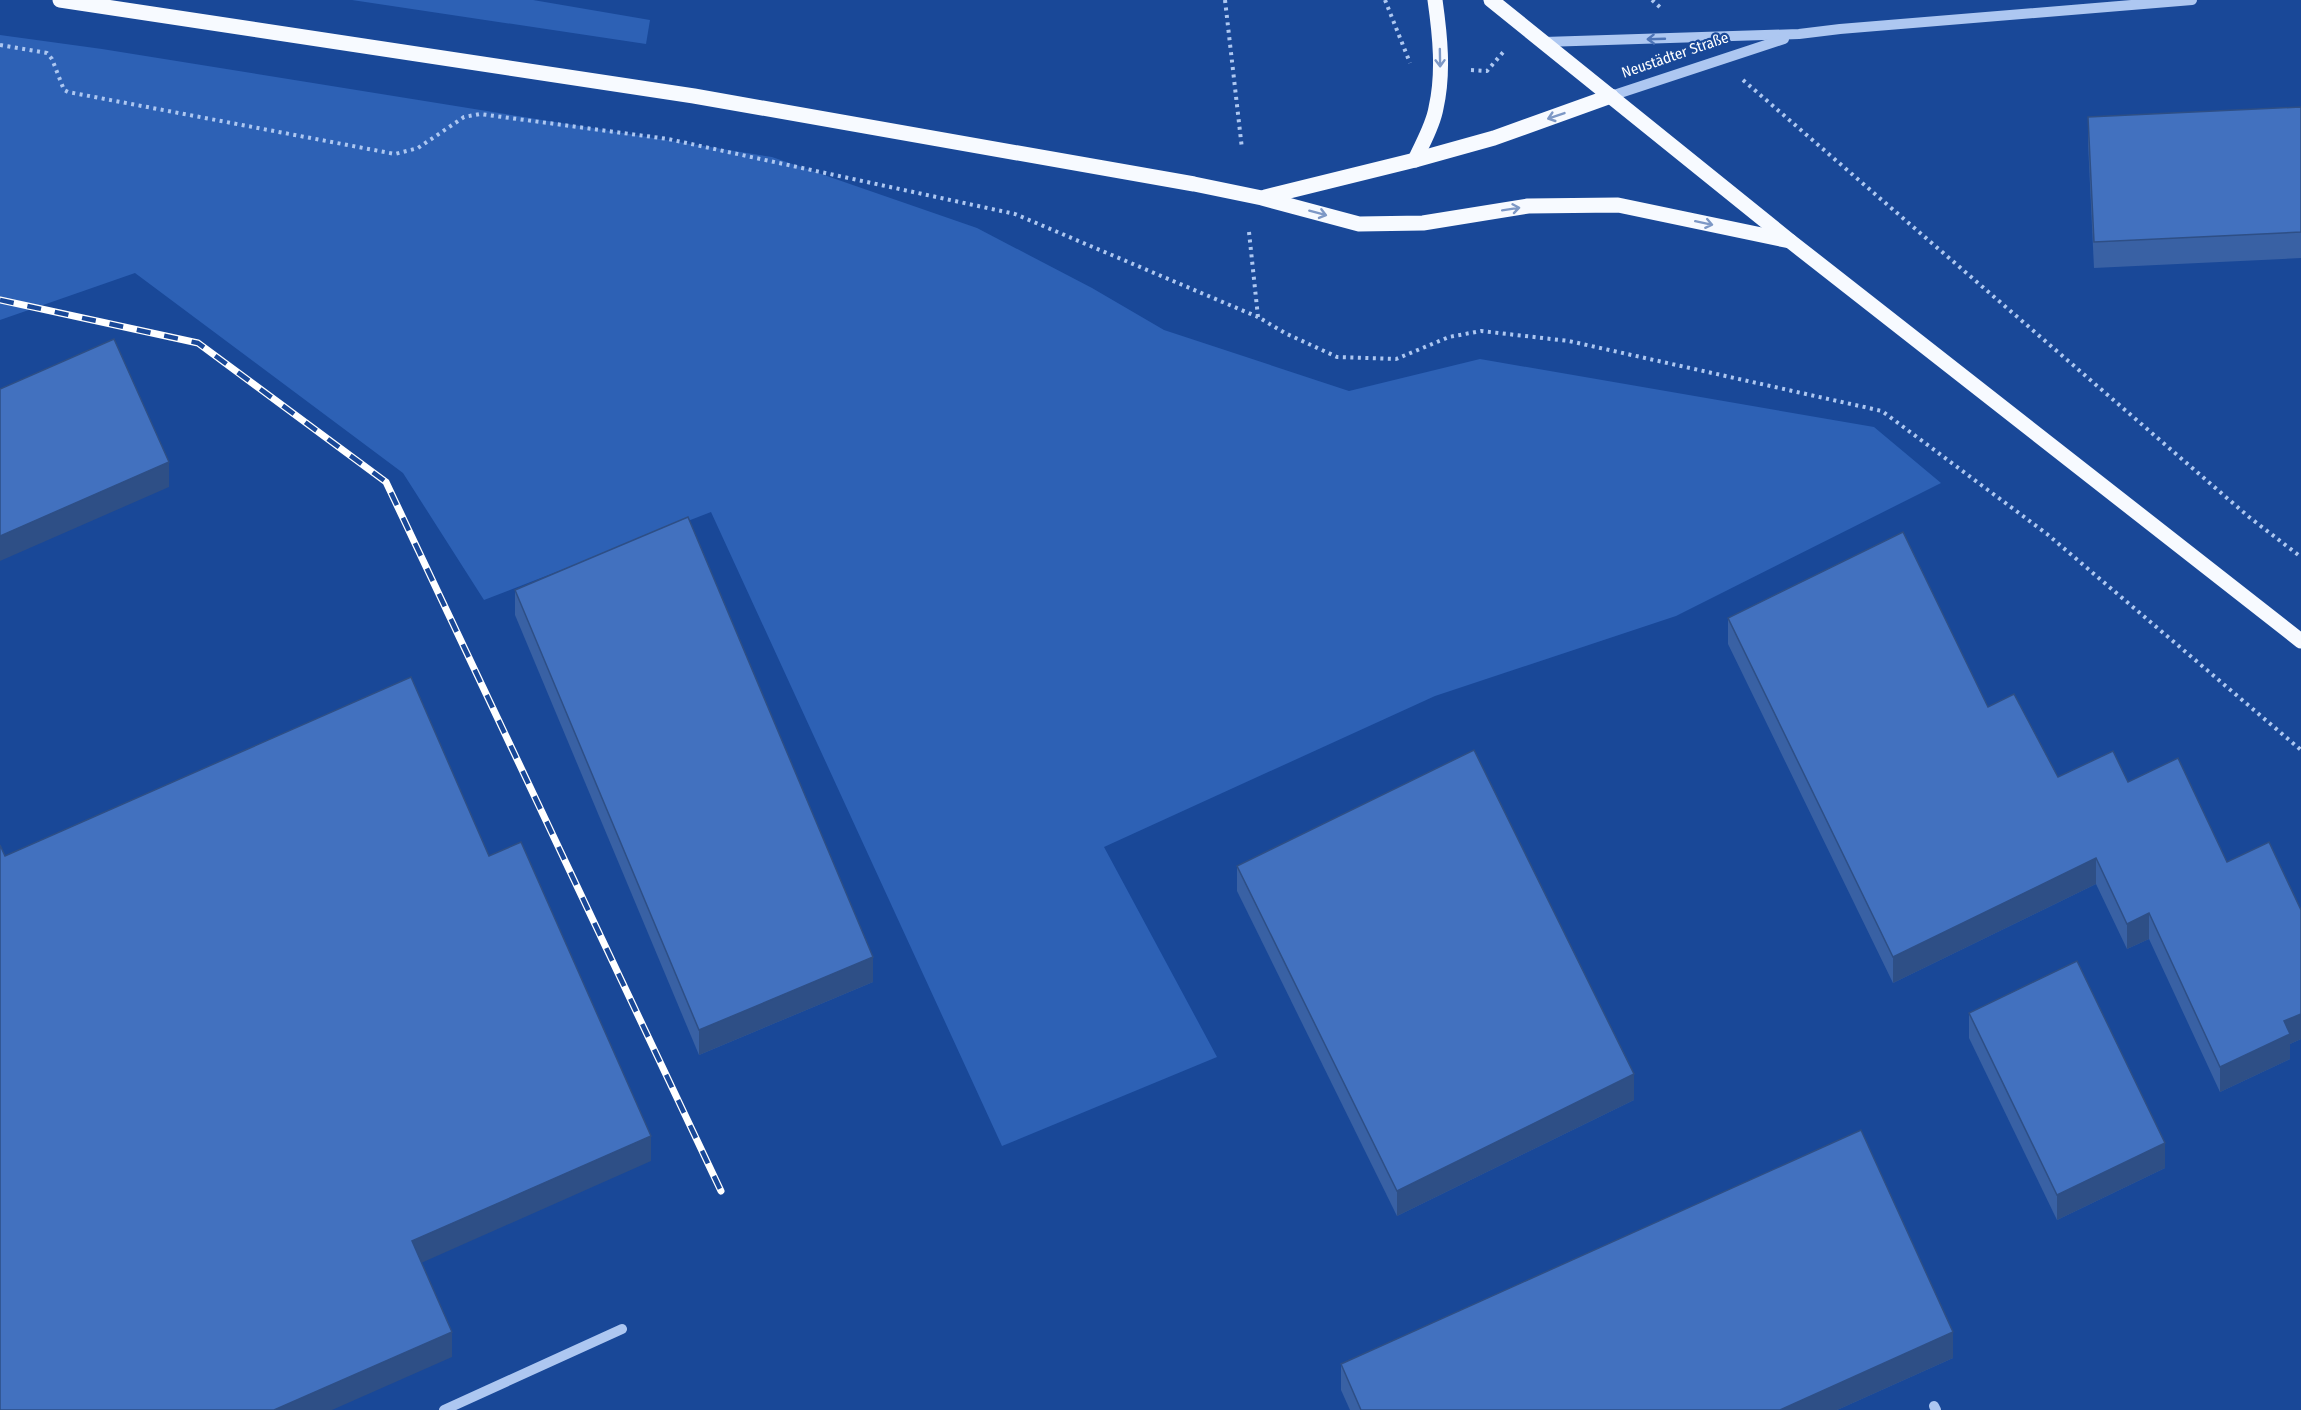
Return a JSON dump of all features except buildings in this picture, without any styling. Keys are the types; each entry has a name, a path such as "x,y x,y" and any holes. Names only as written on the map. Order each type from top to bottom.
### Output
{"main road":[{"path":"60,0 694,96 1262,198 1359,224 1424,223 1528,206 1618,205 1790,241"},
{"path":"1414,160 1436,109 1440,68 1436,0"},
{"name":"Neustädter Straße","path":"1491,0 1611,96"},
{"path":"1262,198 1494,138 1611,96 1790,241 2301,641"}],"street":[{"name":"Neustädter Straße","path":"1544,42 1799,34 2192,0"},
{"name":"Neustädter Straße","path":"1611,96 1799,34"},
{"path":"444,1410 622,1329"}],"path":[{"path":"1225,0 1242,150"},
{"path":"1652,0 1692,38"},
{"path":"0,45 47,53 52,59 64,90 68,92 395,154 418,148 464,117 480,114 668,139 1003,211 1026,218 1258,317 1285,333 1337,357 1396,358 1449,337 1481,331 1569,341 1882,411 2047,534 2301,750"},
{"path":"1718,59 2240,509 2301,557"},
{"path":"1249,232 1258,317"}],"shaded area":[{"path":"352,0 533,0 650,20 646,44"},
{"path":"0,35 102,49 772,157 977,228 1092,288 1164,330 1349,391 1480,359 1874,427 1941,483 1676,616 1435,696 1104,847 1217,1057 1002,1146 711,512 484,600 403,473 135,273 0,320"}],"railway":[{"path":"0,300 198,343 386,482 721,1191"}]}
